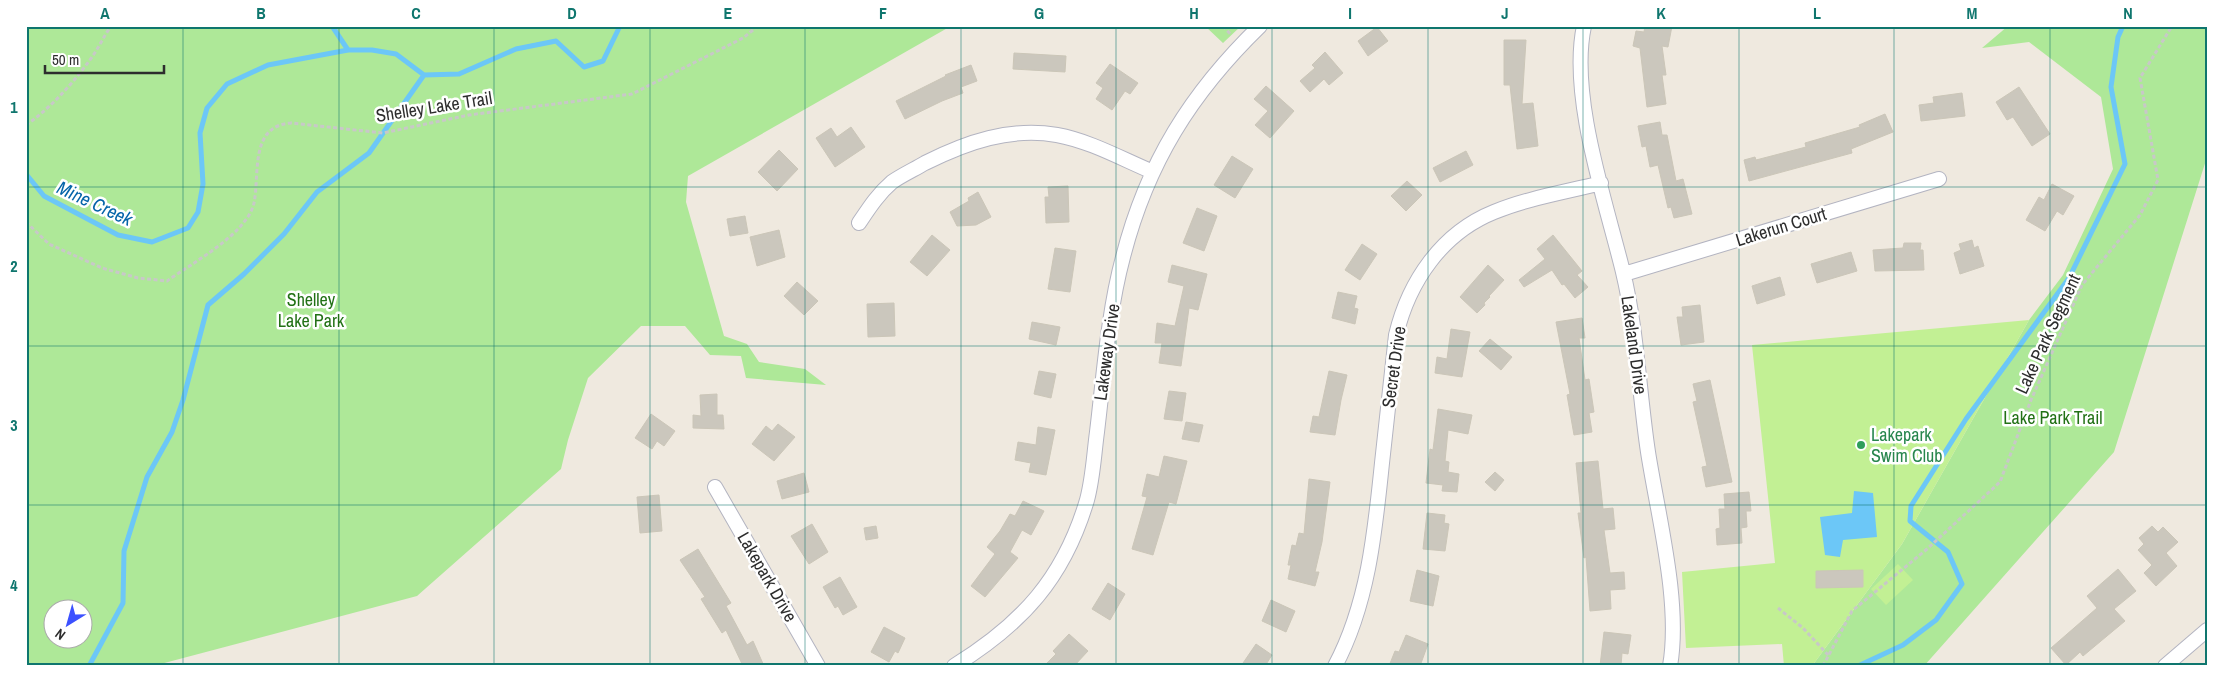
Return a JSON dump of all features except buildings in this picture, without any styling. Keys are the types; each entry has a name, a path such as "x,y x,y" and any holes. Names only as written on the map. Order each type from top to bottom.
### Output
{"street":[{"name":"Lakeway Drive","path":"954,666 1008,629 1033,603 1053,577 1072,541 1088,498 1108,337 1122,259 1132,224 1153,172 1190,105 1219,67 1260,26"},
{"name":"Lakeland Drive","path":"1584,26 1581,58 1582,91 1601,183 1624,274 1635,345 1648,451 1667,564 1673,647 1670,666"},
{"path":"859,223 876,199 894,181 967,143 989,137 1012,134 1056,135 1096,148 1153,172"},
{"name":"Lakerun Court","path":"1624,274 1939,179"},
{"name":"Secret Drive","path":"1334,666 1352,626 1366,580 1374,536 1396,335 1401,314 1411,291 1436,254 1452,238 1471,224 1494,212 1512,206 1601,183"},
{"name":"Lakepark Drive","path":"716,487 818,666"},
{"path":"2165,666 2207,630"}],"path":[{"path":"26,125 36,118 68,86 92,57 111,26"},
{"name":"Shelley Lake Trail","path":"26,222 49,244 102,268 138,278 167,281 231,236 246,219 254,204 256,163 268,131 278,124 291,123 383,133 469,115 632,94 743,38 758,26"},
{"name":"Lake Park Segment","path":"1824,665 1852,612 1926,549 1940,534 2000,482 2031,400 2082,285 2140,215 2158,180 2140,78 2172,26"},
{"path":"1778,608 1803,628 1829,656"}],"green space":[{"name":"Shelley Lake Park","path":"26,26 951,26 688,176 686,202 724,336 747,344 759,362 805,369 826,385 746,378 741,356 710,355 685,326 641,326 588,378 568,440 561,469 417,596 153,666 26,666"},
{"path":"1205,26 1241,26 1223,43"},
{"name":"Lake Park Trail","path":"2008,26 2207,26 2207,157 2114,452 1924,666 1812,666 1902,544 2029,320 2063,275 2113,169 2101,97 2029,42 1982,48"},
{"name":"Lakepark Swim Club","path":"2029,320 1902,544 1812,666 1784,666 1782,644 1686,648 1682,572 1775,563 1752,345"},
{"path":"1898,564 1913,580 1886,605 1871,589"}],"water":[{"path":"1854,491 1873,493 1877,537 1843,540 1840,557 1825,555 1820,517 1852,513"}],"waterway":[{"path":"332,26 348,50"},
{"name":"Mine Creek","path":"26,174 44,196 118,235 152,242 188,228 198,212 203,184 200,133 207,108 227,84 268,65 348,50 372,50 396,54 424,75 459,74 516,49 556,41 584,67 603,61 620,26"},
{"path":"1858,666 1903,645 1936,620 1962,584 1948,552 1910,521 1911,506 1966,419 2069,278 2125,164 2111,87 2118,37 2123,26"},
{"path":"89,666 123,603 124,551 147,477 172,432 183,400 208,305 244,274 284,234 317,192 369,153 424,75"}],"place":[{"name":"Lakepark Swim Club","path":"1861,445"}]}
